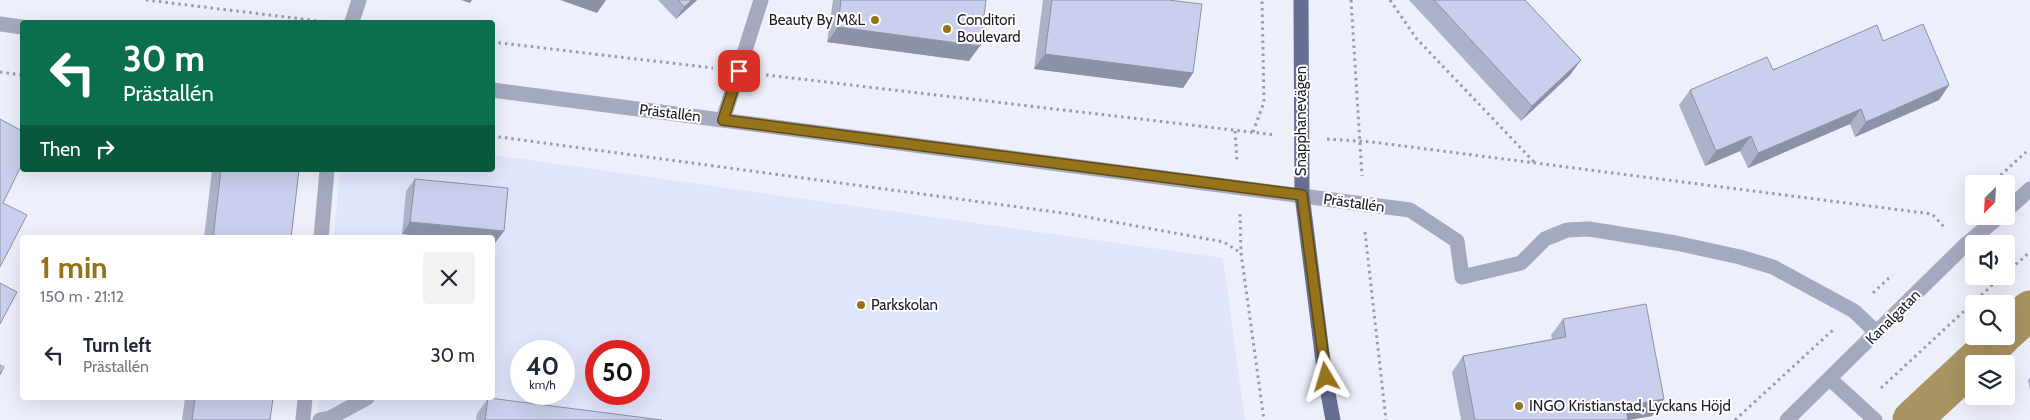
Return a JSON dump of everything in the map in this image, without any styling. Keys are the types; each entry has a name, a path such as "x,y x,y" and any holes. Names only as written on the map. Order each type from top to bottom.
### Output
{"main road":[{"name":"Snapphanevägen","path":"1301,0 1302,195 1333,420"}],"street":[{"path":"353,20 359,0"},
{"path":"723,120 761,0"},
{"path":"0,24 20,27"},
{"name":"Prästallén","path":"495,90 1410,210 1457,241 1462,277 1521,263 1544,240 1567,230 1588,229 1676,243 1740,257 1773,267 1854,310 1877,333"},
{"path":"320,235 327,172"},
{"path":"2015,203 2030,189"},
{"name":"Kanalgatan","path":"1978,235 1990,225"},
{"name":"Kanalgatan","path":"1787,420 1965,246"},
{"path":"1830,379 1874,420"},
{"path":"303,420 305,400"},
{"path":"320,420 330,418 363,400"}],"path":[{"path":"146,0 315,20"},
{"path":"1253,133 1264,102 1262,0"},
{"path":"1390,0 1416,38 1535,163"},
{"path":"495,42 1253,133 1372,142 1932,214 1965,246"},
{"path":"0,72 20,75"},
{"path":"495,136 1070,214 1224,242 1241,254 1264,420"},
{"path":"2001,175 2026,152"},
{"path":"2015,264 2030,252"},
{"path":"1860,407 1990,285"}],"shaded area":[{"name":"Parkskolan","path":"495,155 1223,258 1245,420 317,420 319,400 495,400 495,235 334,235 340,172 495,172"}],"building":[{"path":"678,0 692,0 684,7"},
{"path":"841,0 986,0 980,46 838,27"},
{"path":"1052,0 1168,0 1202,4 1193,73 1045,54"},
{"path":"1434,0 1525,0 1581,60 1532,106"},
{"path":"1923,24 1949,85 1866,122 1861,109 1758,153 1751,136 1716,151 1690,90 1767,57 1773,70 1877,25 1883,41"},
{"path":"0,119 20,130 20,168 3,203 27,215 0,267"},
{"path":"221,172 299,172 291,235 213,235"},
{"path":"415,179 508,188 504,231 410,222"},
{"path":"0,283 17,292 0,324"},
{"path":"1646,304 1664,399 1625,406 1628,420 1475,420 1463,356 1566,337 1563,319"},
{"path":"0,365 4,367 0,375"},
{"path":"495,399 510,401 510,405 544,405 662,420 485,420 488,400"},
{"path":"195,400 273,400 270,420 192,420"}],"waterway":[{"path":"2015,324 2030,310"},
{"path":"1912,420 1992,345"}],"place":[{"name":"Beauty By M&L","path":"875,20"},
{"name":"Conditori Boulevard","path":"947,29"},
{"name":"Parkskolan","path":"861,305"},
{"name":"INGO Kristianstad, Lyckans Höjd","path":"1519,406"}],"route":[{"path":"739,71 723,120 1302,195 1326,377"}]}
